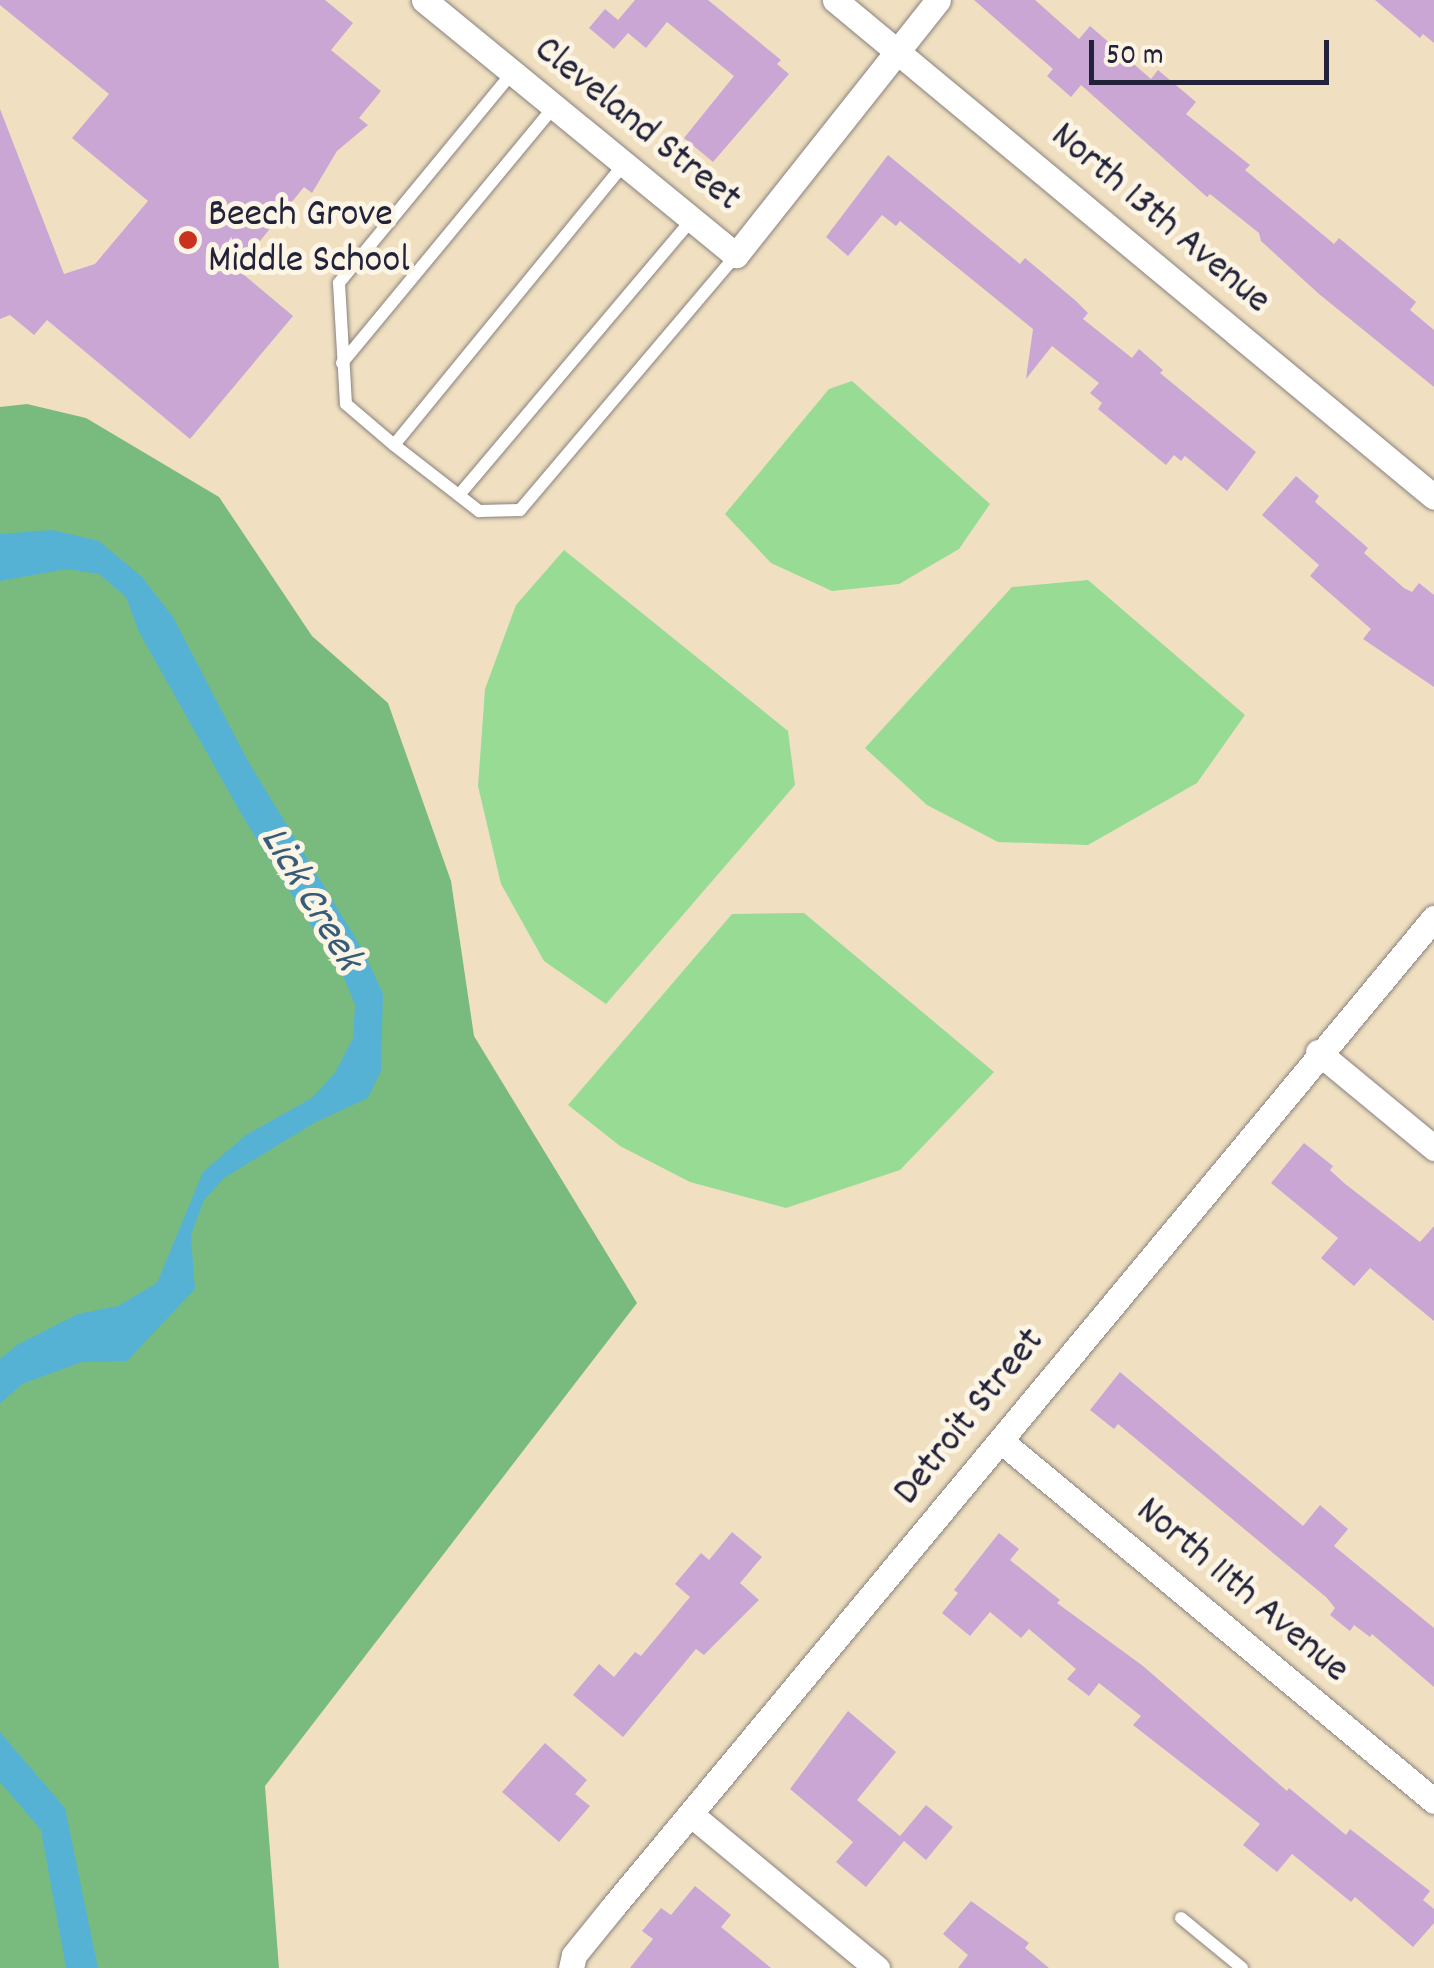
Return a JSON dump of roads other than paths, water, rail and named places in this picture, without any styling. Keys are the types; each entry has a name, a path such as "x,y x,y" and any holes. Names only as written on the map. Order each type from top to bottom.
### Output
{"street":[{"name":"Cleveland Street","path":"424,0 736,255 938,0"},
{"name":"North 13th Avenue","path":"835,0 1434,497"},
{"name":"Detroit Street","path":"571,1968 574,1955 612,1908 692,1816 1318,1052 1434,918"},
{"path":"1318,1052 1434,1148"},
{"name":"North 11th Avenue","path":"1001,1441 1434,1801"},
{"path":"692,1816 877,1968"}],"lane":[{"path":"512,72 339,282 346,404 394,445 479,511 520,510 736,255"},
{"path":"342,363 554,107"},
{"path":"394,445 624,164"},
{"path":"459,495 692,219"},
{"path":"1181,1918 1242,1968"}],"water":[{"name":"Lick Creek","path":"52,530 99,541 142,577 173,617 248,761 364,952 383,994 381,1071 368,1098 316,1122 224,1178 204,1200 191,1235 195,1289 127,1361 82,1362 22,1384 0,1404 0,1359 17,1345 78,1314 118,1306 157,1283 203,1172 246,1135 312,1098 335,1073 353,1038 355,1005 344,978 243,817 139,632 126,597 99,574 67,569 0,581 0,534"},
{"path":"0,1732 65,1808 98,1968 66,1968 41,1830 0,1782"}],"place":[{"name":"Beech Grove Middle School","path":"188,240"}]}
